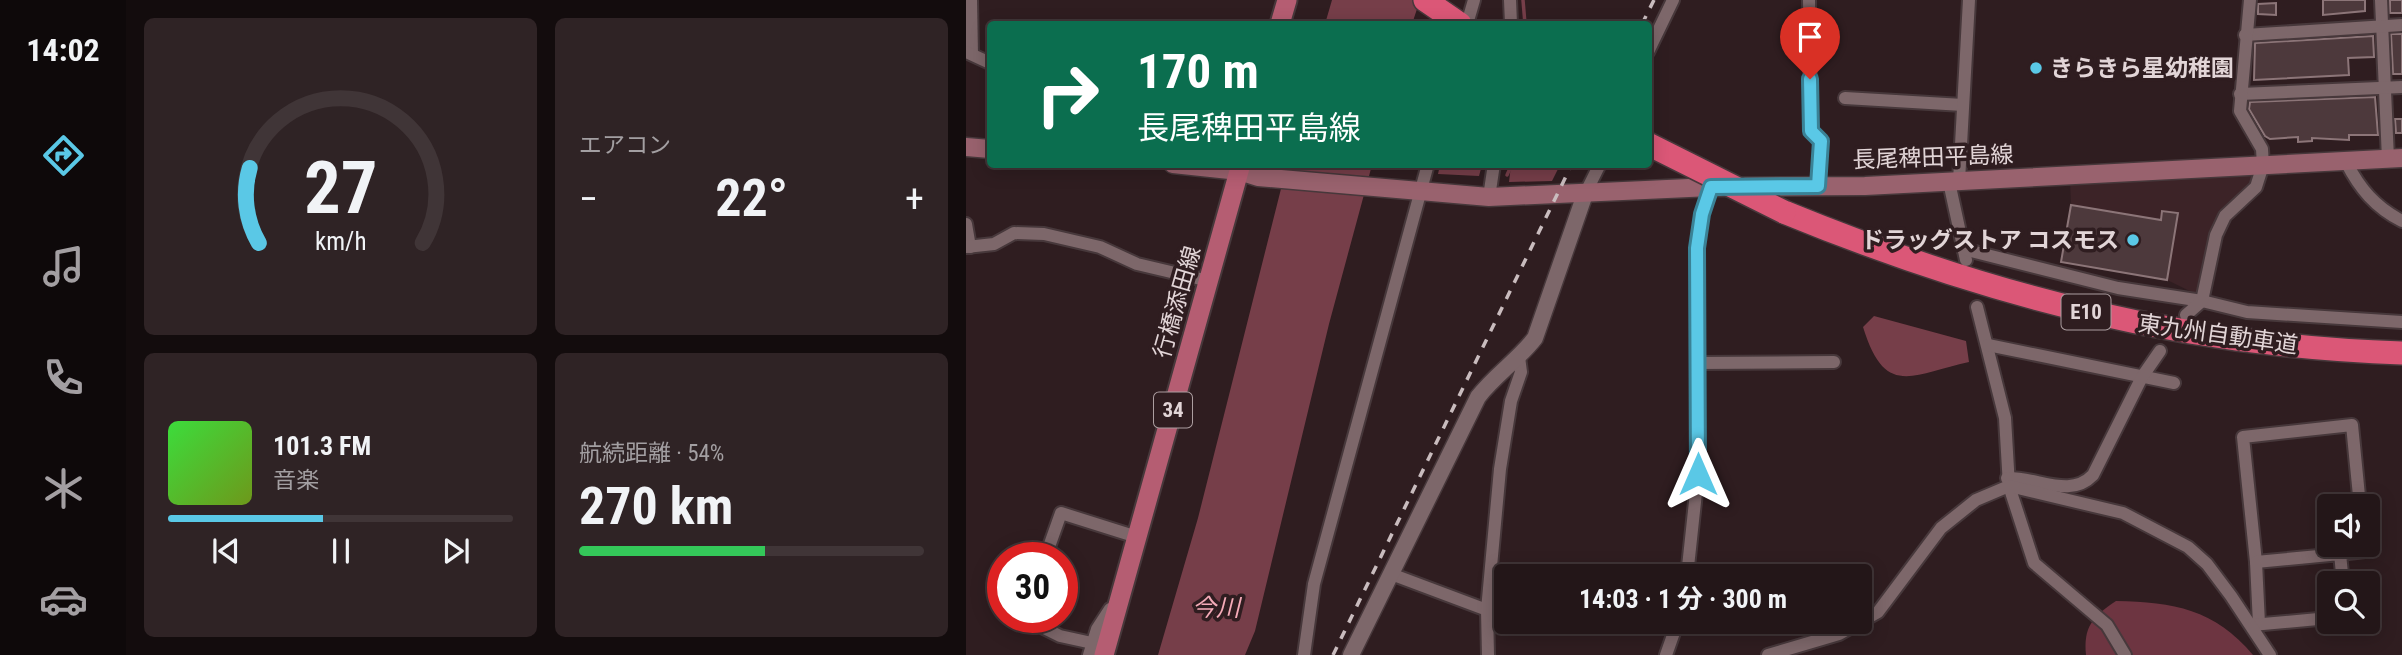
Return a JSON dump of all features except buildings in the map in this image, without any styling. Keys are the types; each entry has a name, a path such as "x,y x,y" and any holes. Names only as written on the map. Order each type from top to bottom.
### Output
{"highway":[{"path":"1424,0 1456,21"},
{"name":"東九州自動車道","path":"1652,146 1784,212 1880,252 1991,288 2102,317 2279,345 2402,352"}],"main road":[{"path":"1281,21 1287,0"},
{"path":"966,147 987,149"},
{"name":"長尾稗田平島線","path":"1215,168 1416,192 1489,197 1711,187 1954,182 2395,159"},
{"name":"行橋添田線","path":"1095,651 1117,610 1209,281 1246,171"}],"street":[{"path":"971,0 969,53 987,62"},
{"path":"1468,21 1474,0"},
{"path":"1510,0 1511,21"},
{"path":"1652,44 1673,0"},
{"path":"1809,0 1811,131 1821,141 1818,186"},
{"path":"1969,0 1963,105 1954,182 1964,254 2118,288 2202,301 2248,312 2402,322"},
{"path":"2186,316 2202,301 2216,235 2225,216 2256,187 2263,166 2262,149 2240,111 2250,0"},
{"path":"2381,0 2385,88 2395,159"},
{"path":"2245,35 2402,25"},
{"path":"2240,94 2402,87"},
{"path":"1845,98 1963,105"},
{"path":"2346,162 2357,184 2379,209 2402,221"},
{"path":"1304,655 1314,584 1416,192 1426,168"},
{"path":"1489,197 1493,168"},
{"path":"1351,655 1478,397 1535,338 1586,194 1598,168"},
{"path":"1688,564 1698,474 1697,248 1702,214 1711,187"},
{"path":"966,224 968,247 994,244 1014,233 1044,233 1100,247 1137,264 1209,281"},
{"path":"1977,307 2005,418 2008,482 2034,563 2107,625 2125,655"},
{"path":"1988,345 2174,383"},
{"path":"1768,655 1839,634 1878,612 1941,528 1976,500 2008,482 2028,477 2071,488 2087,482 2142,377 2160,351"},
{"path":"1488,655 1487,610 1500,469 1511,401 1521,372 1519,356"},
{"path":"1698,363 1834,362"},
{"path":"1500,373 1511,401"},
{"path":"2255,625 2256,562 2244,438 2352,425 2359,494"},
{"path":"2008,482 2123,513 2170,536 2207,564 2255,625 2270,655"},
{"path":"1051,542 1061,513 1138,537"},
{"path":"2256,562 2317,556"},
{"path":"1391,574 1487,610"},
{"path":"2255,625 2317,619"},
{"path":"1054,633 1095,651"},
{"path":"1666,655 1673,634"}],"shaded area":[{"path":"2253,172 2253,183 2213,225 2198,295 2167,280 2061,262 2071,205 2070,181"},
{"path":"2116,601 2156,603 2192,611 2223,627 2253,655 2086,655 2086,637 2091,623"}],"water":[{"path":"1332,0 1420,0 1413,21 1326,21"},
{"name":"今川","path":"1286,168 1371,168 1329,324 1255,631 1245,655 1158,655 1198,518"},
{"path":"1439,168 1481,168 1479,176 1438,174"},
{"path":"1511,168 1558,168 1552,181 1509,182"},
{"path":"1874,316 1966,341 1969,362 1916,375 1902,376 1891,373 1871,349 1863,327"}],"waterway":[{"path":"1523,0 1525,21"},
{"path":"1507,175 1510,168"}],"railway":[{"path":"1644,21 1654,0"},
{"path":"1333,655 1570,168"}],"place":[{"name":"きらきら星幼稚園","path":"2036,68"},
{"name":"ドラッグストア コスモス","path":"2133,240"}],"route":[{"path":"1698,474 1697,248 1702,214 1711,187 1818,186 1821,141 1811,131 1810,79"}]}
